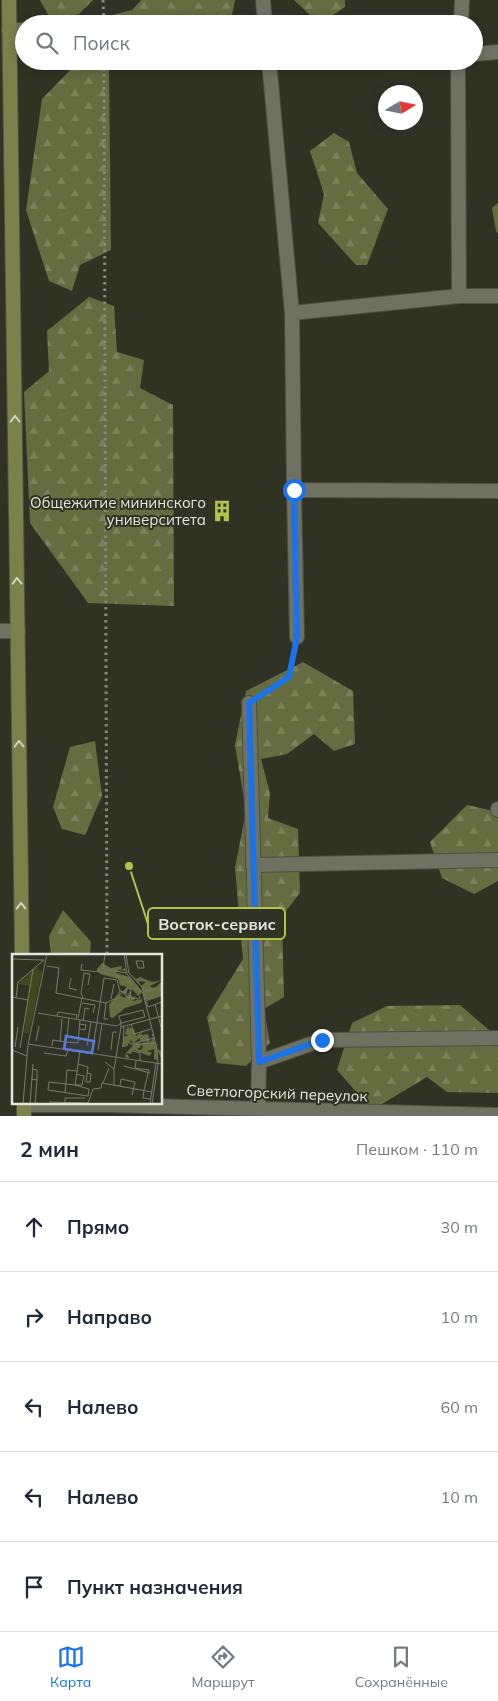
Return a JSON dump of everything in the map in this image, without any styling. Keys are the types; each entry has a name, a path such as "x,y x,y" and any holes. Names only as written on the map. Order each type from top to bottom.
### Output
{"main road":[{"path":"9,0 22,954"}],"street":[{"path":"263,0 264,15"},
{"path":"461,15 462,0"},
{"path":"9,30 15,30"},
{"path":"483,53 498,52"},
{"path":"270,70 292,313 297,637"},
{"path":"458,70 459,296"},
{"path":"292,313 459,296 498,296"},
{"path":"294,490 498,492"},
{"path":"0,631 18,631"},
{"path":"249,703 259,1062 258,1108"},
{"path":"253,864 498,860"},
{"path":"259,1062 322,1040 498,1038"},
{"name":"Светлогорский переулок","path":"24,1108 108,1105 498,1115"}],"path":[{"path":"103,0 104,15"},
{"path":"104,70 107,954"},
{"path":"249,703 289,677 297,637"}],"green space":[{"path":"40,0 93,0 79,14 48,15"},
{"path":"141,0 235,0 232,15 112,15 132,10"},
{"path":"294,0 345,0 345,7 333,15 310,15"},
{"path":"70,70 109,70 111,250 80,265 72,291 49,281 26,210 42,99"},
{"path":"334,133 349,142 357,173 388,209 367,265 356,265 318,223 324,194 310,151"},
{"path":"498,203 498,233 492,208"},
{"path":"89,297 114,306 117,352 144,360 140,388 173,405 174,606 88,603 30,523 24,392 49,371 47,331"},
{"path":"303,662 353,691 355,744 334,751 314,734 287,754 261,759 270,793 268,818 298,829 300,893 282,916 284,997 264,1009 270,1043 246,1066 217,1063 207,1017 243,959 235,868 246,811 235,745 246,691"},
{"path":"95,741 102,796 85,835 62,829 53,807 70,747"},
{"path":"467,805 498,812 498,881 474,894 442,878 430,842"},
{"path":"63,910 91,942 90,954 51,954 49,936"},
{"path":"460,1005 495,1035 498,1035 498,1093 447,1092 427,1077 372,1110 337,1070 352,1023 387,1006"}],"place":[{"name":"Общежитие мининского университета","path":"222,511"},
{"name":"Восток-сервис","path":"129,866"}],"route":[{"path":"294,490 297,637 289,677 249,703 259,1062 322,1040"}]}
